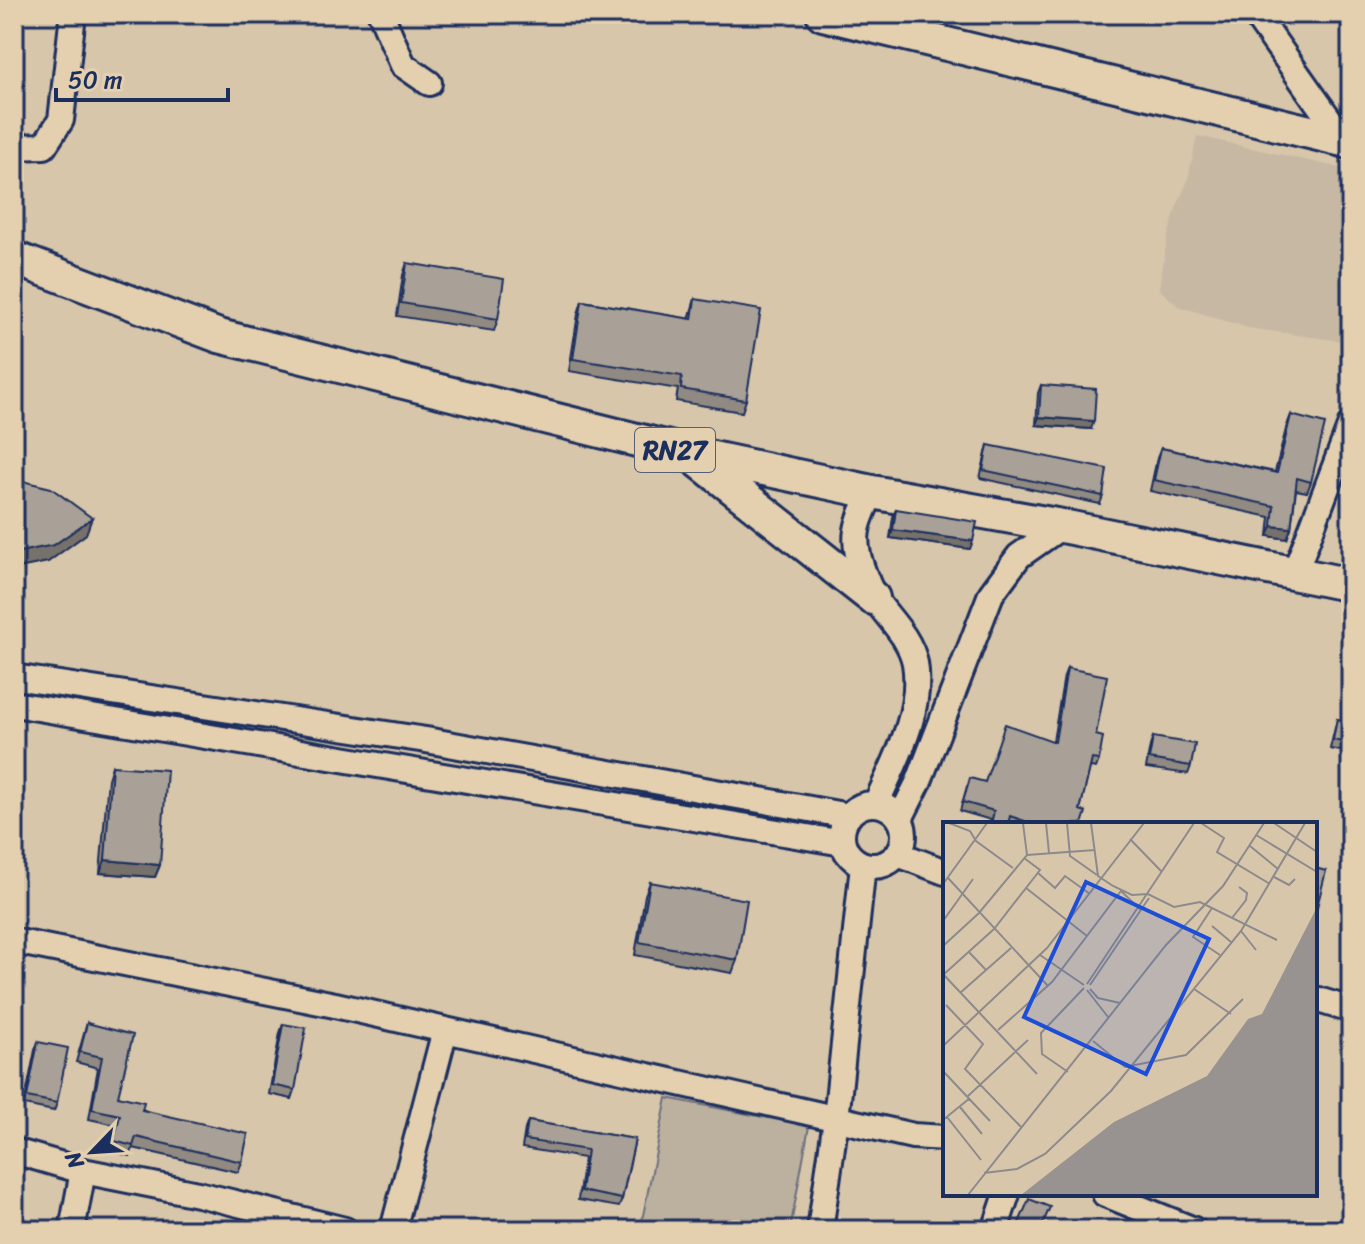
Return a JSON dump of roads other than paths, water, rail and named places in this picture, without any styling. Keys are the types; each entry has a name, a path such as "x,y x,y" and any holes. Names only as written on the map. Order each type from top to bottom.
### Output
{"main road":[{"path":"823,14 1348,144"},
{"name":"RN27","path":"14,258 219,336 689,453 872,492 1062,526 1351,585"},
{"path":"689,453 873,598"}],"street":[{"path":"14,147 44,146 61,120 73,14"},
{"path":"381,14 403,65 429,83"},
{"path":"1255,14 1348,144"},
{"path":"1295,572 1351,424"},
{"path":"872,492 859,518 855,536 857,557 873,598 904,636 915,662 916,695 904,740 876,804"},
{"path":"900,819 919,781 991,594 1019,556 1062,526"},
{"path":"16,689 145,697 426,740 849,816"},
{"path":"16,689 141,725 843,843"},
{"path":"141,725 145,697"},
{"path":"423,772 426,740"},
{"path":"636,808 639,778"},
{"path":"876,804 885,806 900,819 905,830 904,843 889,862 876,867 863,865 843,843 842,833 849,816 856,809 876,804"},
{"path":"898,854 943,871"},
{"path":"820,1230 836,1119 863,865"},
{"path":"14,941 445,1030 913,1136 943,1138"},
{"path":"1317,1000 1351,1010"},
{"path":"393,1230 445,1030"},
{"path":"14,1151 83,1171 198,1194 345,1230"},
{"path":"72,1230 83,1171"},
{"path":"995,1230 1006,1196"},
{"path":"1110,1196 1194,1230"}]}
